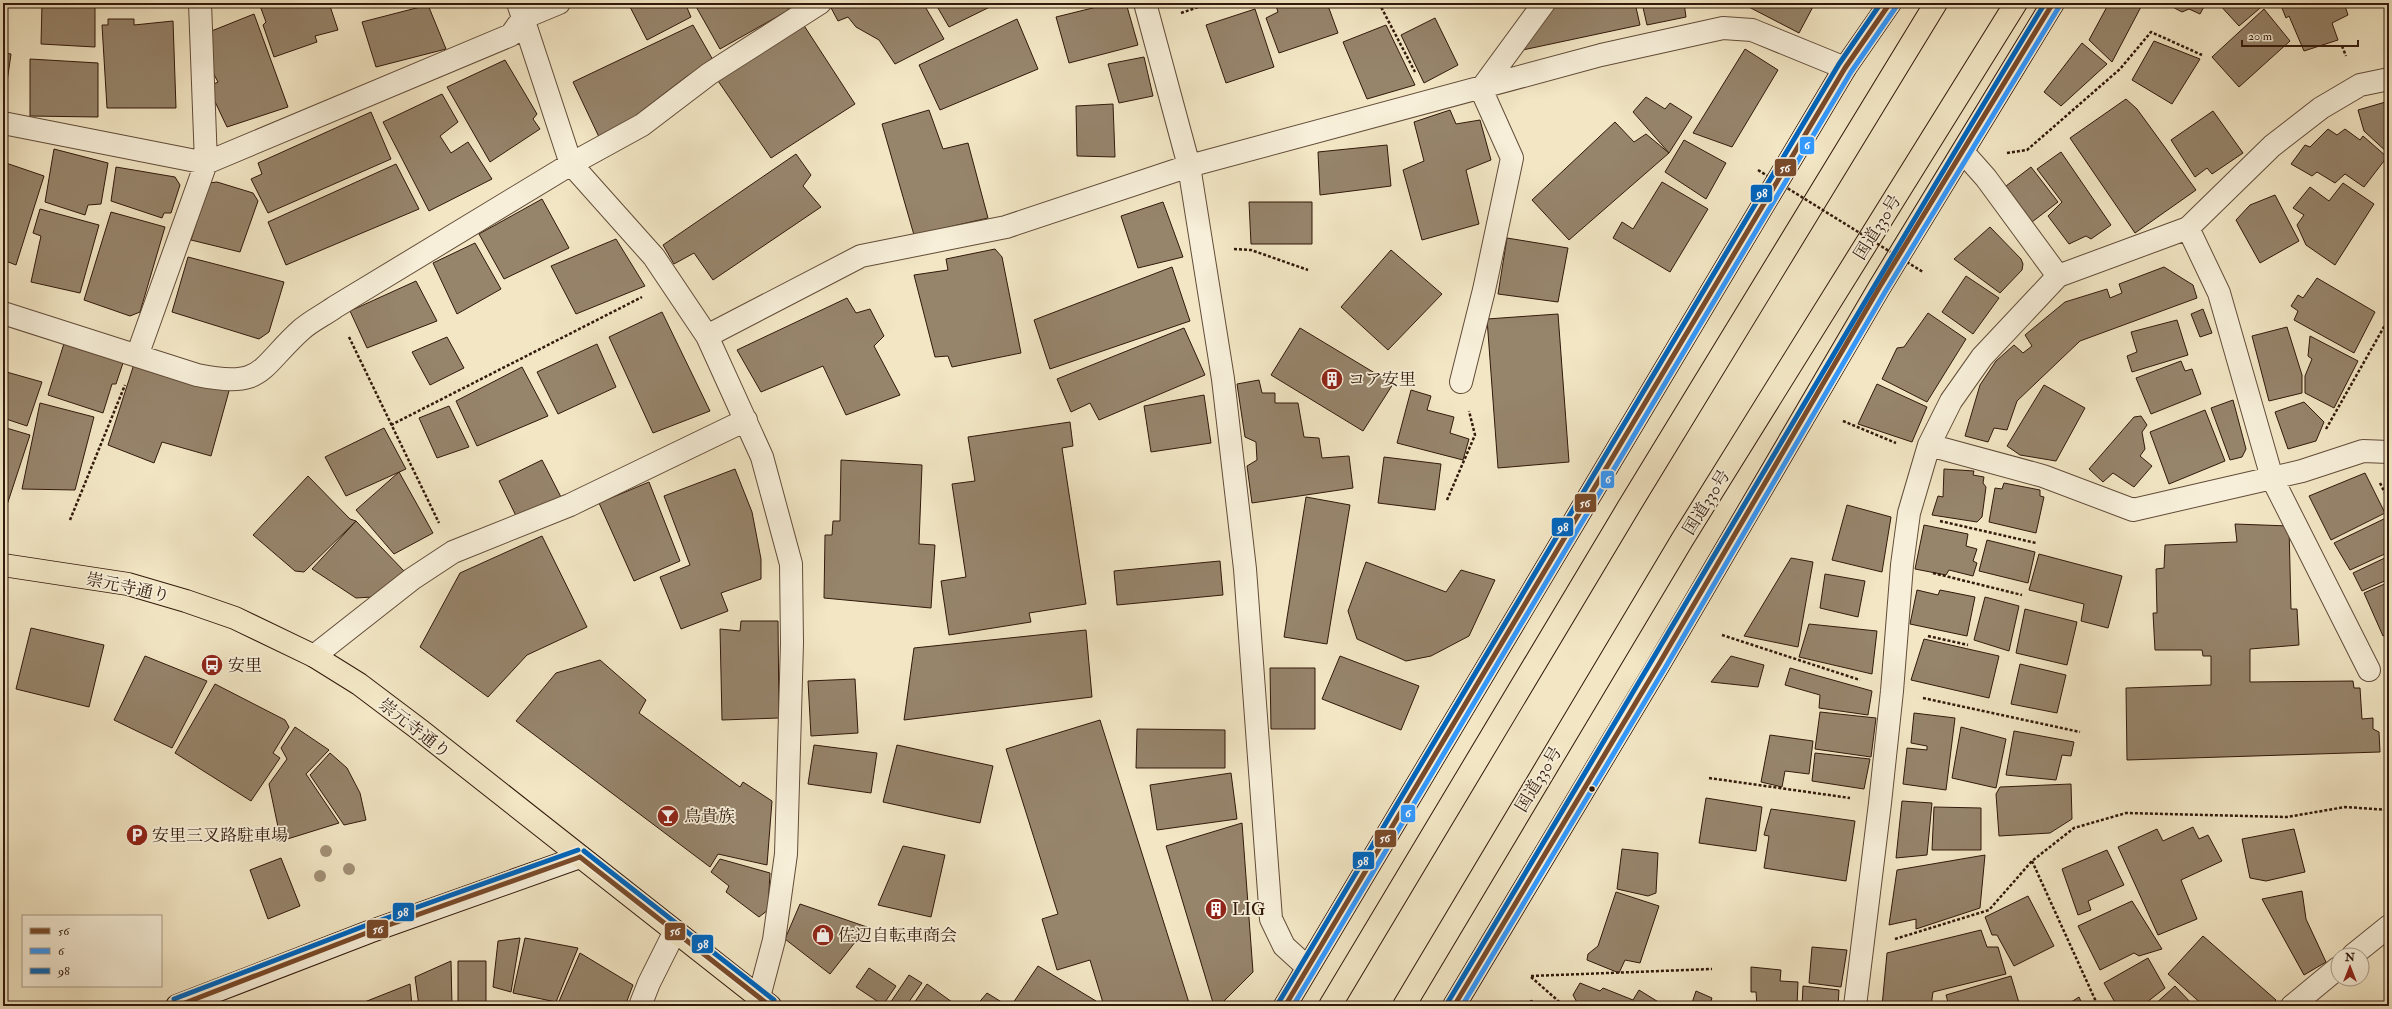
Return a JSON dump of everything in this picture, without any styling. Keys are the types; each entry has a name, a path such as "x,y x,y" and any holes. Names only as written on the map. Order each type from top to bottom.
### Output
{"main road":[{"path":"1285,1006 1845,68 1890,3"},
{"path":"1330,1006 1628,508 1936,3"},
{"name":"国道330号","path":"1404,1006 1682,540 2016,3"},
{"path":"1454,1006 1663,657 1879,288 2053,3"},
{"name":"崇元寺通り","path":"3,566 128,584 186,600 235,618 314,656 359,684 580,856 764,1002"}],"street":[{"path":"136,356 206,163 200,3"},
{"path":"520,11 559,3"},
{"path":"3,313 197,375 225,381 247,378 262,371 302,330 334,307 571,164 642,125 709,74 820,3"},
{"path":"1145,3 1189,166 1224,379 1244,561 1271,919 1284,946 1307,967"},
{"path":"1481,88 1544,3"},
{"path":"3,123 206,163 511,35 520,11"},
{"path":"520,11 571,164 654,257 707,336 762,457 791,564 792,643 786,854 764,1002"},
{"path":"707,336 861,256 1006,227 1189,166 1601,55 1723,28 1752,30 1845,68"},
{"path":"1855,1006 1880,803 1902,565 1909,514 1928,450 1951,401 1982,357 2058,276 2188,228 2272,146 2321,108 2360,85 2389,79"},
{"path":"1461,382 1484,290 1512,158 1481,88"},
{"path":"1963,152 1986,178 2058,276"},
{"path":"2188,228 2219,293 2272,478 2369,670"},
{"path":"314,656 412,579 453,552 570,505 746,420"},
{"path":"1928,450 2043,476 2133,510 2302,471 2363,451 2389,452"},
{"path":"177,1006 369,932 580,856"},
{"path":"2363,947 2389,926"},
{"path":"640,1006 648,983 675,931"},
{"path":"2292,1006 2330,975"}],"path":[{"path":"1379,3 1431,102"},
{"path":"2000,154 2027,150 2120,69 2151,32 2202,55"},
{"path":"1758,170 1922,272"},
{"path":"1202,248 1251,250 1308,270"},
{"path":"391,424 672,282"},
{"path":"334,307 453,552"},
{"path":"2326,430 2389,318"},
{"path":"70,520 136,356"},
{"path":"1447,500 1475,435 1461,382"},
{"path":"1843,421 1928,450"},
{"path":"1909,514 2036,543"},
{"path":"1902,565 2022,595"},
{"path":"1897,629 1968,645"},
{"path":"1709,778 1880,803"},
{"path":"1863,949 1989,910 2032,861 2074,828 2126,813 2287,817 2345,807 2389,810"},
{"path":"2032,861 2098,1006"},
{"path":"1564,1006 1531,976 1712,969"}],"building":[{"path":"42,3 95,3 95,47 41,44"},
{"path":"259,3 329,3 338,30 315,36 317,42 274,57 263,25 266,22"},
{"path":"628,3 685,3 691,17 647,40"},
{"path":"694,3 785,3 789,10 720,49"},
{"path":"923,3 944,39 895,64 879,40 856,27 848,17 838,21 829,4"},
{"path":"935,3 998,3 949,27"},
{"path":"1113,3 1126,3 1138,45 1069,63 1056,17"},
{"path":"1275,3 1327,3 1338,33 1279,53 1266,18 1278,12"},
{"path":"1557,3 1635,3 1640,25 1518,51"},
{"path":"1642,3 1684,3 1686,17 1647,25"},
{"path":"1747,3 1815,3 1799,33 1745,5"},
{"path":"2109,3 2143,3 2112,62 2089,40"},
{"path":"2165,3 2206,3 2200,14 2189,9 2182,12"},
{"path":"2218,3 2266,3 2239,26"},
{"path":"2280,3 2353,3 2345,6 2348,15 2332,23 2338,40 2304,51 2289,16 2286,18"},
{"path":"428,5 446,49 376,67 362,22"},
{"path":"1255,9 1274,67 1226,83 1206,25"},
{"path":"2264,9 2290,41 2239,87 2212,57"},
{"path":"254,14 288,107 227,127 208,87 218,82 210,67 209,32"},
{"path":"1435,18 1458,65 1424,83 1401,35"},
{"path":"108,19 134,19 134,25 173,21 176,108 107,108 102,25 108,25"},
{"path":"1017,19 1038,69 940,110 919,65"},
{"path":"803,24 855,104 771,158 716,78"},
{"path":"693,25 713,60 686,77 626,123 599,137 573,82"},
{"path":"1386,25 1415,85 1367,99 1343,42"},
{"path":"2154,41 2200,59 2172,104 2132,80"},
{"path":"2082,43 2107,64 2061,106 2044,92"},
{"path":"1745,49 1778,70 1732,147 1693,133"},
{"path":"3,53 11,54 4,103 3,103"},
{"path":"1144,57 1153,96 1119,103 1108,64"},
{"path":"30,59 98,63 98,117 30,116"},
{"path":"505,60 537,114 533,119 540,129 490,162 447,87"},
{"path":"442,94 458,122 440,136 451,153 468,142 492,179 429,211 383,122"},
{"path":"1646,97 1665,109 1670,103 1692,117 1669,153 1633,112"},
{"path":"2126,99 2137,109 2196,190 2135,233 2070,138"},
{"path":"2389,101 2389,154 2364,131 2358,110"},
{"path":"1113,104 1115,157 1077,156 1076,106"},
{"path":"929,110 943,149 968,143 988,218 914,235 882,124"},
{"path":"1450,110 1456,124 1480,120 1491,160 1466,170 1479,224 1422,240 1403,170 1424,161 1414,122"},
{"path":"2213,111 2243,153 2212,174 2207,168 2195,177 2171,140"},
{"path":"371,112 391,159 268,213 251,179 262,174 258,163"},
{"path":"1615,122 1634,142 1646,134 1669,153 1569,240 1532,200"},
{"path":"2328,129 2337,135 2345,129 2360,140 2363,136 2387,157 2364,187 2345,174 2335,183 2317,172 2312,176 2291,164 2305,145 2310,147"},
{"path":"1684,140 1726,163 1706,199 1665,172"},
{"path":"1387,145 1391,186 1320,195 1318,152"},
{"path":"54,149 108,163 101,204 88,205 85,215 45,202"},
{"path":"2061,152 2111,225 2091,239 2086,236 2069,244 2048,216 2062,202 2037,169"},
{"path":"796,154 811,175 803,186 821,207 713,280 694,253 674,264 663,245"},
{"path":"3,162 44,176 16,265 3,260"},
{"path":"396,164 419,209 286,265 268,222"},
{"path":"116,167 175,177 180,185 171,213 164,213 162,218 111,201"},
{"path":"2031,167 2058,202 2032,222 2006,186"},
{"path":"217,182 253,193 258,201 240,252 191,240 209,183"},
{"path":"1662,182 1708,209 1670,272 1613,238 1622,222 1633,229"},
{"path":"2343,183 2374,204 2335,265 2306,245 2297,225 2304,215 2293,208 2310,187 2329,201"},
{"path":"2275,195 2299,241 2260,263 2236,220 2250,205"},
{"path":"542,199 569,248 504,279 479,234"},
{"path":"1163,202 1183,257 1138,268 1121,216"},
{"path":"1249,202 1312,202 1312,244 1251,244"},
{"path":"40,209 99,225 80,293 31,282 41,236 33,233"},
{"path":"111,212 165,227 140,312 130,316 84,300"},
{"path":"1990,227 2021,259 2023,264 2022,270 2000,293 1954,259"},
{"path":"1507,238 1568,248 1558,302 1498,294"},
{"path":"616,239 645,286 576,314 551,266"},
{"path":"475,243 501,289 457,314 433,263"},
{"path":"995,249 1002,257 1021,353 952,367 948,356 935,357 914,275 948,270 946,259"},
{"path":"1391,250 1442,294 1388,350 1341,307"},
{"path":"188,257 284,282 269,332 259,339 172,312"},
{"path":"1172,267 1190,321 1050,369 1034,320"},
{"path":"2164,267 2193,285 2197,298 2080,341 2017,401 2007,430 1994,428 1988,442 1965,436 1980,385 1996,361 2014,345 2023,353 2032,346 2025,335 2065,302 2107,289 2110,298 2122,293 2119,284"},
{"path":"1966,276 1999,298 1973,334 1942,312"},
{"path":"2317,278 2375,312 2354,353 2294,320 2298,311 2291,306 2298,295 2303,298"},
{"path":"416,281 437,321 367,348 350,311"},
{"path":"847,298 856,313 870,309 884,336 874,346 900,395 846,415 823,366 761,392 737,350"},
{"path":"2203,309 2212,333 2200,337 2191,314"},
{"path":"662,312 710,411 653,433 609,337"},
{"path":"1928,313 1966,339 1927,402 1882,379 1897,348 1904,347"},
{"path":"1558,314 1569,462 1498,468 1487,319"},
{"path":"2177,320 2188,355 2132,372 2127,356 2137,352 2131,332"},
{"path":"2287,327 2302,375 2302,393 2269,401 2252,336"},
{"path":"1184,328 1205,375 1099,420 1090,403 1071,412 1057,379"},
{"name":"コア安里","path":"1300,328 1393,384 1363,431 1271,375"},
{"path":"2310,336 2358,361 2334,408 2305,393 2305,376 2312,359 2308,356"},
{"path":"66,337 124,360 116,384 112,384 103,413 48,395"},
{"path":"447,337 464,368 430,385 412,352"},
{"path":"597,344 616,387 558,414 537,372"},
{"path":"135,361 229,391 211,456 162,442 154,463 108,445"},
{"path":"2181,361 2185,371 2192,369 2201,394 2151,414 2136,378"},
{"path":"522,367 548,416 477,446 456,401"},
{"path":"3,371 42,382 27,426 3,418"},
{"path":"1259,380 1262,393 1275,393 1275,403 1298,403 1304,437 1319,438 1322,458 1349,456 1353,488 1252,503 1247,466 1257,460 1256,442 1245,437 1237,384"},
{"path":"1877,384 1927,407 1912,442 1858,424"},
{"path":"2044,385 2085,408 2056,461 2020,455 2007,446"},
{"path":"1411,390 1431,396 1427,410 1454,417 1450,433 1469,439 1463,460 1397,443"},
{"path":"1204,395 1211,443 1151,452 1144,406"},
{"path":"2233,400 2246,449 2242,457 2230,460 2211,408"},
{"path":"2304,402 2324,422 2316,441 2288,449 2275,412"},
{"path":"40,403 94,417 75,490 22,489"},
{"path":"449,406 469,447 437,458 419,418"},
{"path":"2205,410 2225,461 2169,484 2150,432"},
{"path":"2141,416 2147,425 2142,432 2145,449 2140,456 2152,466 2134,487 2113,473 2103,482 2089,469 2134,417"},
{"path":"1070,422 1073,446 1062,448 1086,604 1029,613 1031,622 949,635 941,581 966,577 952,484 975,481 968,437"},
{"path":"3,427 30,435 7,505 3,504"},
{"path":"384,428 406,469 346,496 325,457"},
{"path":"1384,457 1441,464 1435,510 1378,503"},
{"path":"542,460 563,501 519,522 499,481"},
{"path":"841,460 922,465 919,544 935,545 931,608 824,598 825,535 832,535 833,521 840,521"},
{"path":"735,469 752,512 761,559 761,579 721,593 728,611 681,629 660,577 690,565 664,496"},
{"path":"1944,469 1974,471 1973,475 1984,477 1983,483 1986,487 1982,517 1977,522 1932,515 1938,496 1943,497"},
{"path":"399,472 433,533 394,554 356,510"},
{"path":"2365,473 2385,513 2331,540 2309,496"},
{"path":"308,476 350,519 356,521 304,572 295,571 253,535"},
{"path":"649,482 680,561 634,581 599,503"},
{"path":"2004,483 2040,490 2040,496 2044,497 2036,533 1989,522 1995,488 2002,489"},
{"path":"1306,497 1350,505 1327,644 1284,637"},
{"path":"1847,505 1891,517 1882,572 1832,560"},
{"path":"2388,517 2389,552 2350,570 2334,543"},
{"path":"356,521 404,571 373,597 356,598 312,569"},
{"path":"2235,524 2289,526 2291,609 2297,609 2299,645 2250,649 2250,682 2353,681 2354,688 2360,688 2362,719 2373,718 2373,729 2379,732 2380,752 2127,760 2126,688 2211,685 2211,656 2203,656 2202,650 2155,650 2153,613 2157,613 2156,569 2164,568 2165,545 2237,542"},
{"path":"1924,525 1968,534 1966,546 1977,549 1973,561 1977,563 1973,576 1949,570 1946,575 1915,569"},
{"path":"542,536 587,627 527,655 488,697 420,647 460,573"},
{"path":"1987,540 2035,552 2028,583 1979,571"},
{"path":"2039,554 2122,576 2108,628 2081,621 2084,604 2029,590"},
{"path":"2389,556 2389,579 2362,591 2353,573"},
{"path":"1791,558 1813,562 1798,647 1744,636"},
{"path":"1220,561 1223,595 1117,605 1114,571"},
{"path":"1366,562 1446,592 1461,570 1495,580 1469,636 1431,656 1406,661 1357,639 1348,611"},
{"path":"1825,574 1865,581 1858,617 1820,608"},
{"path":"2389,582 2389,633 2383,636 2364,593"},
{"path":"1917,590 1938,595 1940,590 1975,597 1967,636 1910,624"},
{"path":"1985,597 2019,606 2009,651 1974,640"},
{"path":"2025,609 2077,622 2067,665 2016,653"},
{"path":"741,621 778,621 779,718 722,720 720,629 740,631"},
{"path":"1809,624 1877,631 1872,674 1799,657"},
{"path":"31,628 104,645 89,707 16,689"},
{"path":"1086,630 1092,697 904,720 914,648"},
{"path":"1924,639 1999,656 1989,698 1911,680"},
{"path":"145,656 207,681 172,748 114,720"},
{"path":"1340,656 1419,686 1401,730 1322,699"},
{"path":"1731,656 1764,665 1758,687 1711,682"},
{"path":"600,660 646,700 639,713 740,787 743,782 772,801 767,865 718,854 710,867 516,721 556,673"},
{"path":"2020,664 2066,675 2057,713 2011,704"},
{"path":"1270,668 1315,668 1315,729 1271,729"},
{"path":"1790,668 1872,691 1868,715 1819,708 1820,695 1785,685"},
{"path":"855,679 858,733 811,736 808,681"},
{"path":"215,684 285,720 289,727 273,753 280,758 251,801 175,753"},
{"path":"1820,712 1876,718 1871,757 1815,749"},
{"path":"1914,713 1955,718 1946,790 1903,784 1907,748 1927,750 1927,746 1911,743"},
{"path":"1100,720 1190,1006 1104,1006 1090,960 1057,970 1042,919 1058,914 1006,749"},
{"path":"295,727 329,750 306,774 339,823 281,841 269,784 287,759 281,748"},
{"path":"1961,727 2006,739 1996,788 1952,778"},
{"path":"1137,729 1225,730 1225,768 1136,768"},
{"path":"2014,731 2074,742 2071,756 2062,755 2056,780 2006,775"},
{"path":"1770,735 1813,741 1809,774 1785,771 1782,787 1761,782"},
{"path":"814,745 877,753 871,793 808,784"},
{"path":"897,745 993,766 980,823 883,802"},
{"path":"330,753 347,768 360,793 366,820 344,825 310,775"},
{"path":"1815,753 1870,759 1864,789 1812,781"},
{"path":"1231,773 1237,819 1157,830 1150,785"},
{"path":"2071,784 2072,819 2050,833 1999,836 1996,794 2000,787"},
{"path":"1706,798 1762,807 1756,851 1699,843"},
{"path":"1902,801 1932,803 1927,855 1896,858"},
{"path":"1934,807 1981,808 1981,850 1932,850"},
{"path":"1771,809 1855,821 1846,881 1764,868 1769,836 1764,835"},
{"name":"LIG","path":"1242,823 1253,972 1219,1006 1214,1006 1166,846"},
{"path":"2193,827 2199,839 2208,835 2222,861 2181,880 2197,919 2158,935 2118,847 2157,829 2163,841"},
{"path":"2294,829 2305,872 2266,881 2250,878 2242,839"},
{"path":"903,846 945,855 931,917 878,905"},
{"path":"1622,849 1658,853 1656,893 1648,896 1617,889"},
{"path":"2107,850 2124,885 2088,901 2091,910 2078,915 2062,869"},
{"path":"1985,855 1980,908 1916,929 1916,919 1889,925 1897,870"},
{"path":"281,858 300,906 268,919 250,870"},
{"path":"720,859 770,873 768,910 759,917 726,892 729,886 711,872"},
{"path":"2302,891 2306,919 2326,962 2304,975 2262,899"},
{"path":"1616,892 1659,906 1640,963 1625,960 1619,973 1587,960 1588,954 1598,946"},
{"path":"2028,896 2054,946 2014,966 1997,935 1992,935 1985,917"},
{"path":"2132,901 2162,949 2139,956 2134,953 2100,970 2078,926"},
{"path":"800,904 867,927 830,974 785,939"},
{"path":"1981,930 1987,947 1998,947 2006,974 1933,992 1931,1006 1882,1006 1887,953"},
{"path":"2203,936 2276,1000 2270,1006 2204,1006 2168,974"},
{"path":"520,938 511,992 493,987 498,941"},
{"path":"525,938 578,948 556,1002 513,993"},
{"path":"1812,947 1847,950 1841,987 1809,983"},
{"path":"580,953 633,985 625,1006 557,1006"},
{"path":"2148,958 2165,988 2142,1006 2117,1006 2104,983"},
{"path":"451,961 452,1006 419,1006 415,977"},
{"path":"458,961 486,961 486,1006 458,1006"},
{"path":"1038,966 1096,1001 1094,1006 1011,1006"},
{"path":"1751,967 1781,970 1780,981 1798,982 1797,1006 1757,1006 1756,992 1751,992"},
{"path":"869,968 896,986 883,1005 856,987"},
{"path":"909,975 922,983 906,1006 888,1006"},
{"path":"2011,976 2020,1006 1949,1006 1946,995"},
{"path":"1580,983 1600,991 1603,988 1633,1000 1639,990 1660,1003 1659,1006 1579,1006 1573,995"},
{"path":"410,984 412,1006 363,1006 362,1003"},
{"path":"927,984 952,1002 949,1006 912,1006"},
{"path":"1803,986 1839,990 1838,1006 1802,1006"},
{"path":"2175,986 2194,1006 2153,1006"},
{"path":"1696,991 1712,998 1709,1006 1691,1006"},
{"path":"987,993 1008,1006 976,1006"},
{"path":"2079,997 2083,1006 2065,1006"},
{"path":"1531,1000 1541,1006 1527,1006"}],"transit line":[{"name":"98","path":"1279,1002 1839,64 1881,3"},
{"name":"56","path":"1285,1006 1845,68 1890,3"},
{"name":"98","path":"1448,1002 2045,3"},
{"name":"56","path":"1454,1006 1659,664 1879,288 2053,3"},
{"name":"6","path":"1293,1006 1851,72 1896,7"},
{"name":"6","path":"1462,1006 1665,668 1885,292 2059,7"},
{"name":"98","path":"174,999 367,925 578,850"},
{"name":"98","path":"584,851 774,1000"},
{"name":"56","path":"580,857 770,1006"},
{"name":"56","path":"177,1006 369,932 580,857"}],"place":[{"name":"コア安里","path":"1332,379"},
{"name":"安里","path":"212,665"},
{"name":"鳥貴族","path":"668,816"},
{"name":"安里三叉路駐車場","path":"137,835"},
{"name":"LIG","path":"1216,909"},
{"name":"佐辺自転車商会","path":"823,935"}]}
